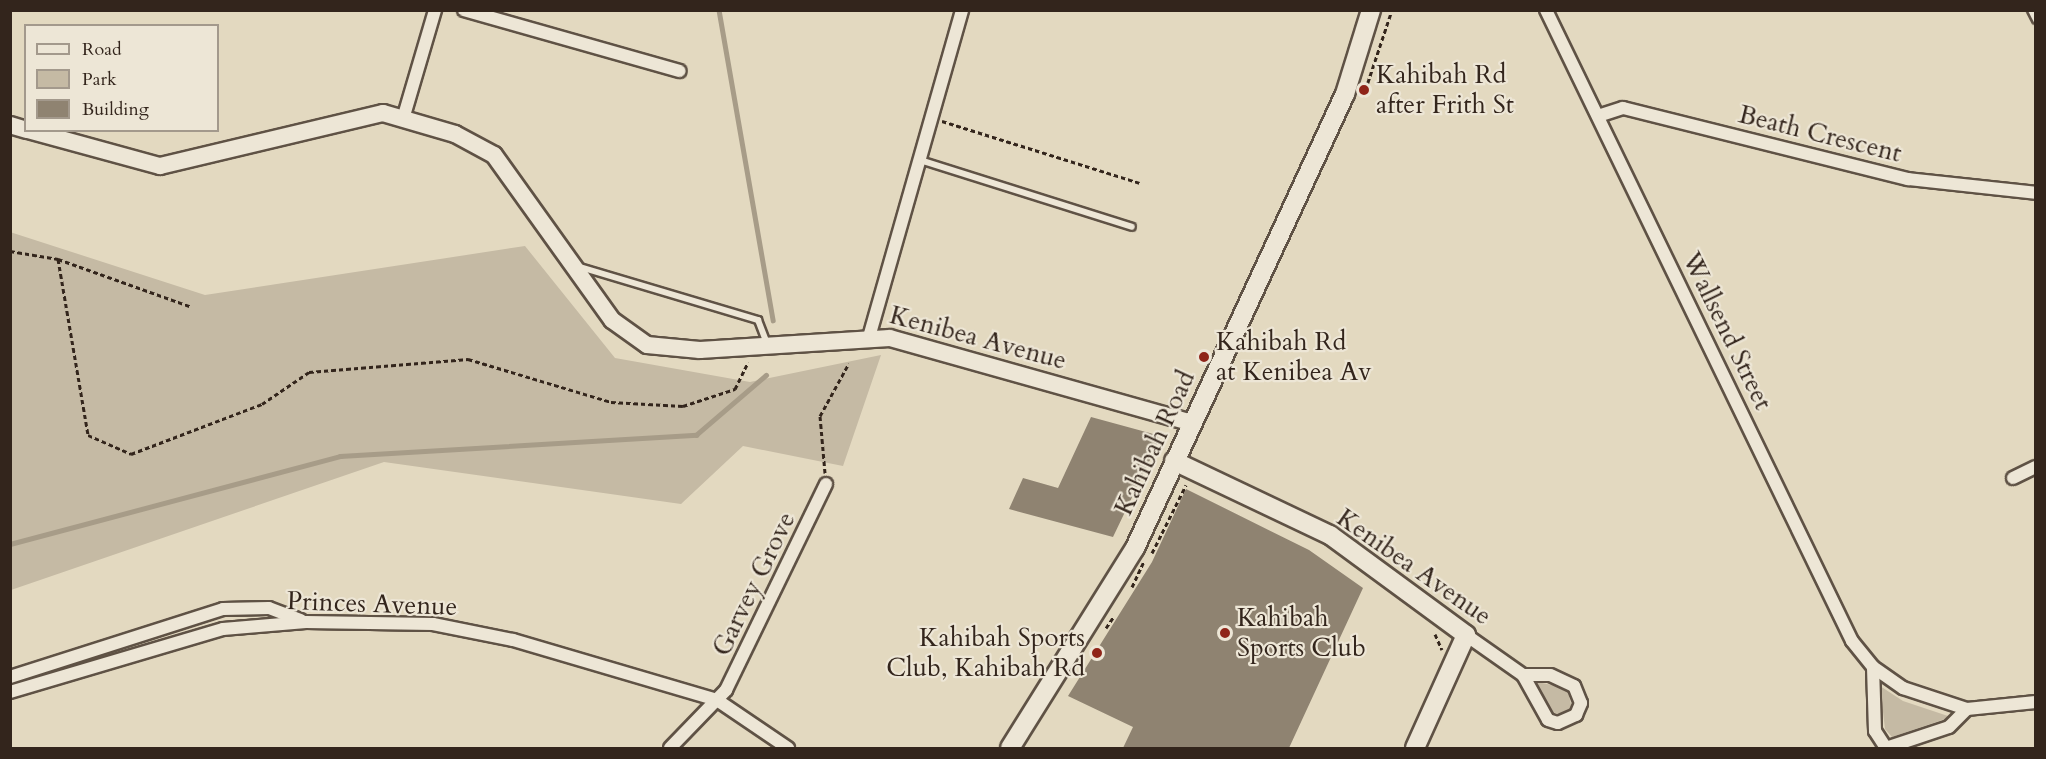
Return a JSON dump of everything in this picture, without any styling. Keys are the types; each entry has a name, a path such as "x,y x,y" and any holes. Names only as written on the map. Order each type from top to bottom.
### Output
{"main road":[{"name":"Kahibah Road","path":"1010,748 1135,548 1345,94 1371,10"},
{"name":"Kenibea Avenue","path":"1174,461 1330,535 1466,635"},
{"path":"1414,748 1466,635"}],"street":[{"path":"403,119 435,10"},
{"path":"464,10 680,71"},
{"name":"Kenibea Avenue","path":"962,10 869,336 1192,423"},
{"name":"Wallsend Street","path":"1546,10 1852,641 1873,667 1902,688 1967,709"},
{"name":"Beath Crescent","path":"1598,116 1623,108 1908,179 2036,193"},
{"path":"34,132 160,166 363,115 403,119 476,142 494,155 612,320 647,345 700,350 869,336"},
{"path":"2013,478 2036,467"},
{"name":"Garvey Grove","path":"670,748 717,700 782,581 826,484"},
{"path":"10,677 223,609 269,608 306,622"},
{"name":"Princes Avenue","path":"10,692 223,629 306,622 434,624 474,630 717,700 788,748"},
{"name":"Kenibea Avenue","path":"1466,635 1523,675 1548,720 1558,723 1576,716 1581,703 1574,686 1550,675 1523,675"},
{"path":"1873,667 1880,744 1894,748 1956,723 1967,709 2036,702"}],"lane":[{"path":"2031,10 2036,20"},
{"path":"920,160 1132,228"},
{"path":"574,264 758,320 762,346"}],"path":[{"path":"932,118 1140,183"},
{"path":"10,251 58,259 192,307"},
{"path":"58,259 88,435 131,454 262,404 309,372 468,359 611,402 682,406 735,389 762,346"},
{"path":"826,484 820,416 849,363"},
{"path":"1147,563 1186,484 1194,487"},
{"path":"1429,629 1443,654"}],"green space":[{"path":"10,232 205,295 525,246 615,358 750,382 881,355 843,466 743,446 681,504 384,462 11,590"},
{"path":"1532,681 1567,688 1572,708 1562,714 1548,712"},
{"path":"1880,686 1903,701 1951,717 1892,737 1885,729"}],"building":[{"path":"1091,417 1157,435 1159,441 1113,537 1009,509 1023,478 1058,488"},
{"name":"Kahibah Sports Club","path":"1186,489 1309,550 1363,588 1289,748 1123,748 1133,727 1068,696 1152,562"}],"waterway":[{"path":"719,10 773,320"},
{"path":"10,544 340,456 696,435 766,375"}],"place":[{"name":"Kahibah Rd after Frith St","path":"1364,90"},
{"name":"Kahibah Rd at Kenibea Av","path":"1204,357"},
{"name":"Kahibah Sports Club","path":"1225,633"},
{"name":"Kahibah Sports Club, Kahibah Rd","path":"1097,653"}]}
